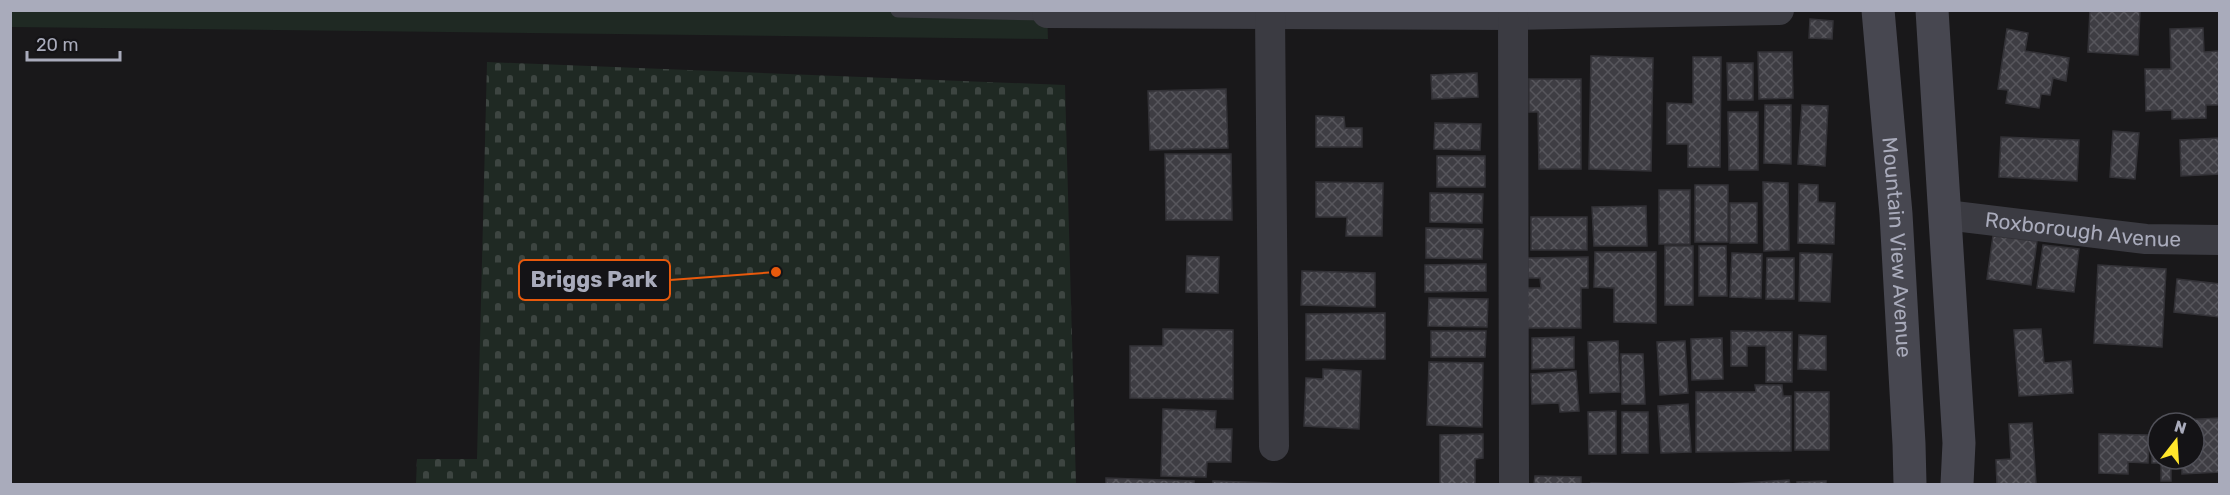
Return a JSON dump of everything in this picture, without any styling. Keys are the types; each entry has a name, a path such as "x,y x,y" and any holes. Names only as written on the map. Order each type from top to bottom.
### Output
{"main road":[{"name":"Mountain View Avenue","path":"1878,10 1896,214 1910,484"},
{"path":"1932,10 1959,443 1957,484"},
{"path":"1909,444 1959,443"}],"street":[{"path":"1047,13 1514,15 1779,10"},
{"path":"1270,14 1274,446"},
{"path":"1514,15 1514,484"},
{"name":"Roxborough Avenue","path":"1946,215 2146,239 2220,240"}],"lane":[{"path":"898,10 1047,13"}],"green space":[{"path":"11,10 1047,10 1048,39 11,27"},
{"path":"487,62 1065,85 1076,484 416,484 417,459 477,459"}],"building":[{"path":"2090,10 2140,10 2138,55 2088,52"},
{"path":"1810,19 1833,21 1832,39 1809,38"},
{"path":"2203,28 2204,52 2220,51 2220,105 2206,105 2206,118 2172,119 2172,110 2146,111 2145,69 2171,69 2170,29"},
{"path":"2007,29 2028,33 2025,51 2069,58 2066,81 2053,78 2050,95 2041,94 2039,108 2006,103 2008,90 1998,89"},
{"path":"1758,52 1792,52 1793,98 1759,99"},
{"path":"1591,56 1653,58 1651,171 1589,169"},
{"path":"1693,57 1721,57 1720,167 1688,167 1688,144 1667,144 1667,103 1693,104"},
{"path":"1727,63 1753,63 1753,100 1728,100"},
{"path":"1477,73 1478,97 1432,99 1431,75"},
{"path":"1529,79 1581,79 1581,169 1539,169 1538,112 1529,112"},
{"path":"1226,89 1228,148 1150,150 1148,91"},
{"path":"1765,105 1791,105 1791,164 1764,163"},
{"path":"1802,105 1828,106 1825,166 1798,164"},
{"path":"1728,112 1758,112 1758,170 1729,170"},
{"path":"1316,116 1344,117 1345,128 1362,128 1362,147 1316,147"},
{"path":"1435,123 1481,124 1480,150 1434,149"},
{"path":"2113,131 2139,133 2135,179 2110,177"},
{"path":"2001,137 2079,140 2077,181 1999,177"},
{"path":"2220,138 2220,174 2181,176 2180,140"},
{"path":"1165,154 1231,154 1232,220 1166,220"},
{"path":"1437,156 1485,156 1485,187 1437,187"},
{"path":"1316,182 1383,183 1382,236 1346,236 1347,217 1316,217"},
{"path":"1763,182 1788,183 1789,250 1764,251"},
{"path":"1799,184 1818,185 1818,202 1835,203 1834,244 1798,243"},
{"path":"1695,185 1728,185 1728,242 1695,242"},
{"path":"1659,190 1690,190 1690,244 1659,244"},
{"path":"1430,193 1483,194 1482,223 1430,222"},
{"path":"1730,203 1757,203 1757,243 1730,243"},
{"path":"1646,206 1647,246 1594,246 1592,207"},
{"path":"1531,217 1587,217 1587,250 1531,250"},
{"path":"1426,228 1483,229 1482,259 1426,258"},
{"path":"1993,236 2037,241 2031,285 1987,279"},
{"path":"2043,245 2079,249 2074,292 2037,288"},
{"path":"1665,246 1693,246 1693,305 1665,305"},
{"path":"1699,246 1726,246 1727,296 1699,296"},
{"path":"1595,252 1656,252 1656,323 1614,322 1614,288 1594,287"},
{"path":"1732,253 1762,254 1761,298 1730,297"},
{"path":"1800,253 1832,254 1830,302 1799,301"},
{"path":"1187,256 1219,257 1218,293 1186,292"},
{"path":"1588,257 1588,288 1581,288 1581,328 1526,328 1525,288 1541,288 1540,278 1528,278 1528,258"},
{"path":"1767,258 1794,258 1794,299 1766,299"},
{"path":"1486,264 1486,291 1425,292 1425,265"},
{"path":"2098,265 2166,269 2162,347 2094,343"},
{"path":"1302,271 1375,273 1375,307 1301,305"},
{"path":"2177,279 2220,284 2220,317 2174,312"},
{"path":"1429,298 1488,299 1487,327 1428,326"},
{"path":"1385,313 1385,359 1306,360 1306,314"},
{"path":"1163,329 1233,330 1233,399 1130,398 1130,346 1163,346"},
{"path":"2041,329 2044,363 2071,361 2073,393 2019,396 2014,330"},
{"path":"1431,331 1486,331 1485,357 1431,357"},
{"path":"1731,331 1792,332 1792,382 1766,382 1766,346 1747,346 1747,366 1731,366"},
{"path":"1799,335 1826,336 1826,370 1798,369"},
{"path":"1574,337 1574,368 1532,369 1532,338"},
{"path":"1722,338 1723,379 1692,380 1691,339"},
{"path":"1618,341 1620,392 1590,393 1588,342"},
{"path":"1685,341 1688,393 1660,395 1657,342"},
{"path":"1621,354 1643,354 1645,404 1622,404"},
{"path":"1429,362 1483,363 1482,427 1427,425"},
{"path":"1323,369 1361,371 1359,429 1304,426 1306,378 1323,379"},
{"path":"1576,371 1579,411 1560,412 1559,403 1532,404 1531,374"},
{"path":"1755,385 1782,385 1783,396 1791,396 1791,451 1696,452 1696,392 1756,392"},
{"path":"1795,392 1829,392 1829,450 1795,450"},
{"path":"1688,404 1691,452 1661,453 1658,406"},
{"path":"1163,409 1216,411 1215,429 1232,429 1231,462 1207,462 1206,477 1161,476"},
{"path":"1616,411 1616,454 1589,454 1588,412"},
{"path":"1622,412 1648,412 1648,453 1622,453"},
{"path":"2220,418 2220,472 2182,474 2182,471 2206,471 2206,419"},
{"path":"2032,423 2036,484 1997,484 1996,460 2011,459 2009,424"},
{"path":"1483,434 1483,458 1475,459 1475,484 1440,484 1440,435"},
{"path":"2099,434 2146,435 2146,463 2128,462 2128,474 2099,473"},
{"path":"2161,471 2171,471 2171,481 2161,481"},
{"path":"1535,476 1581,477 1581,484 1534,484"},
{"path":"1106,478 1194,481 1194,484 1106,484"},
{"path":"1789,480 1790,484 1729,484"},
{"path":"1213,481 1304,484 1213,484"},
{"path":"1826,481 1826,484 1797,484 1797,482"},
{"path":"1591,483 1652,484 1591,484"}],"place":[{"name":"Briggs Park","path":"776,272"}]}
